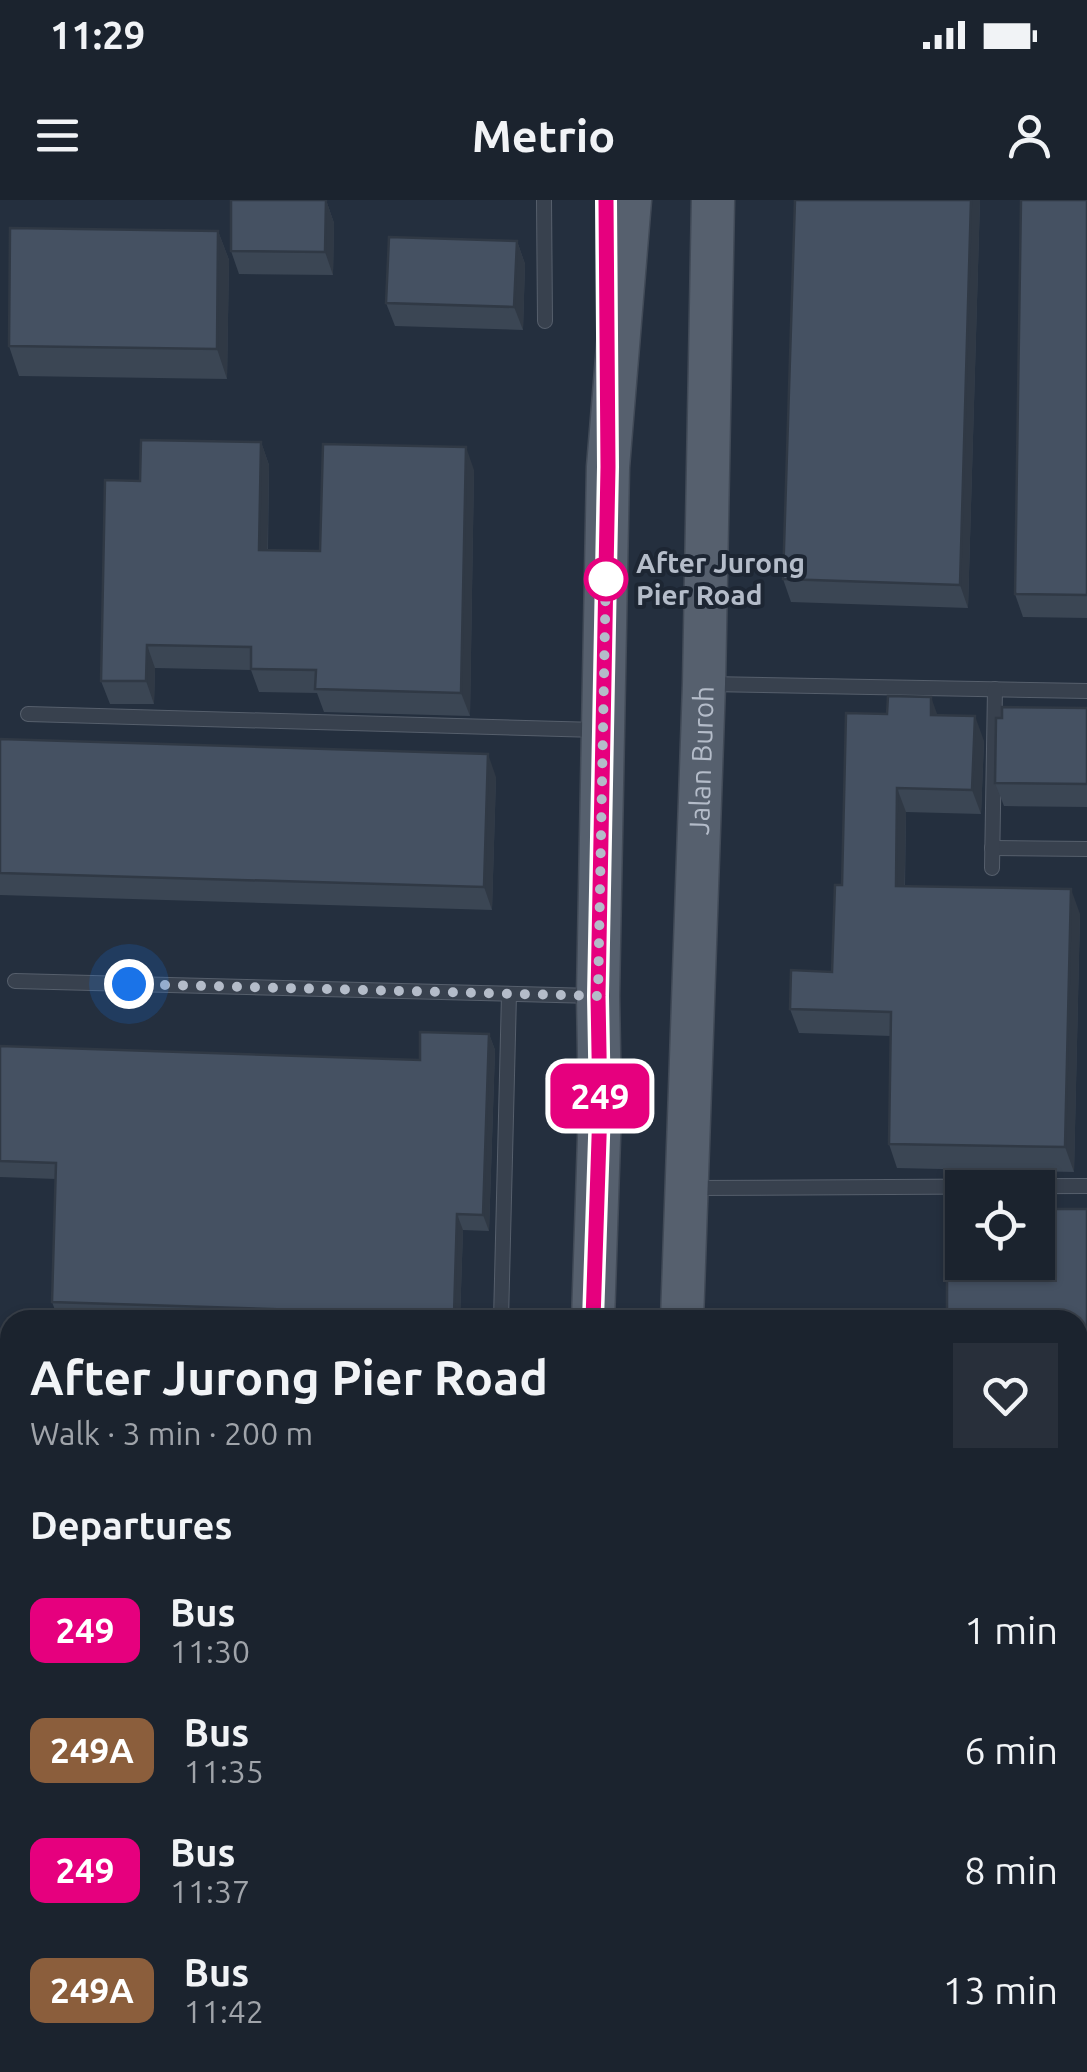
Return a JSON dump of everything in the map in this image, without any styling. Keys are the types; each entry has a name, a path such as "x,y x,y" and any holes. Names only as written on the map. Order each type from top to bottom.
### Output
{"main road":[{"path":"593,1310 600,1108 598,996 608,467 606,200"},
{"path":"608,467 630,200"},
{"name":"Jalan Buroh","path":"682,1310 704,684 714,200"},
{"path":"712,350 740,200"}],"lane":[{"path":"544,200 545,322"},
{"path":"704,684 1087,690"},
{"path":"992,868 995,689"},
{"path":"28,714 603,730"},
{"path":"992,848 1087,849"},
{"path":"15,980 598,996"},
{"path":"501,1310 509,994"},
{"path":"686,1188 1087,1186"}],"building":[{"path":"231,200 326,200 325,252 231,251"},
{"path":"795,200 971,200 960,585 783,579"},
{"path":"1021,200 1087,200 1087,595 1015,594"},
{"path":"10,228 218,231 217,349 9,346"},
{"path":"389,237 517,241 514,307 386,303"},
{"path":"141,440 261,442 259,550 320,551 323,444 466,447 461,693 315,689 316,670 251,669 251,647 147,645 146,681 101,681 105,480 140,481"},
{"path":"888,696 931,697 931,715 975,716 972,790 897,788 896,886 1071,889 1065,1147 889,1144 891,1012 790,1009 791,970 832,972 835,885 842,885 846,713 887,714"},
{"path":"1002,707 1087,708 1087,784 995,783 996,718 1002,718"},
{"path":"0,739 488,754 484,887 0,873"},
{"path":"420,1032 489,1034 483,1215 457,1214 454,1310 299,1310 52,1302 56,1163 0,1161 0,1046 420,1060"},
{"path":"1055,1209 1087,1209 1087,1310 947,1310 947,1280 1055,1280"}],"bus line":[{"name":"249","path":"593,1310 600,1108 598,996 608,467 606,200"}],"place":[{"name":"After Jurong Pier Road","path":"606,579"}],"route":[{"path":"129,984 598,996 606,570 606,579"}]}
